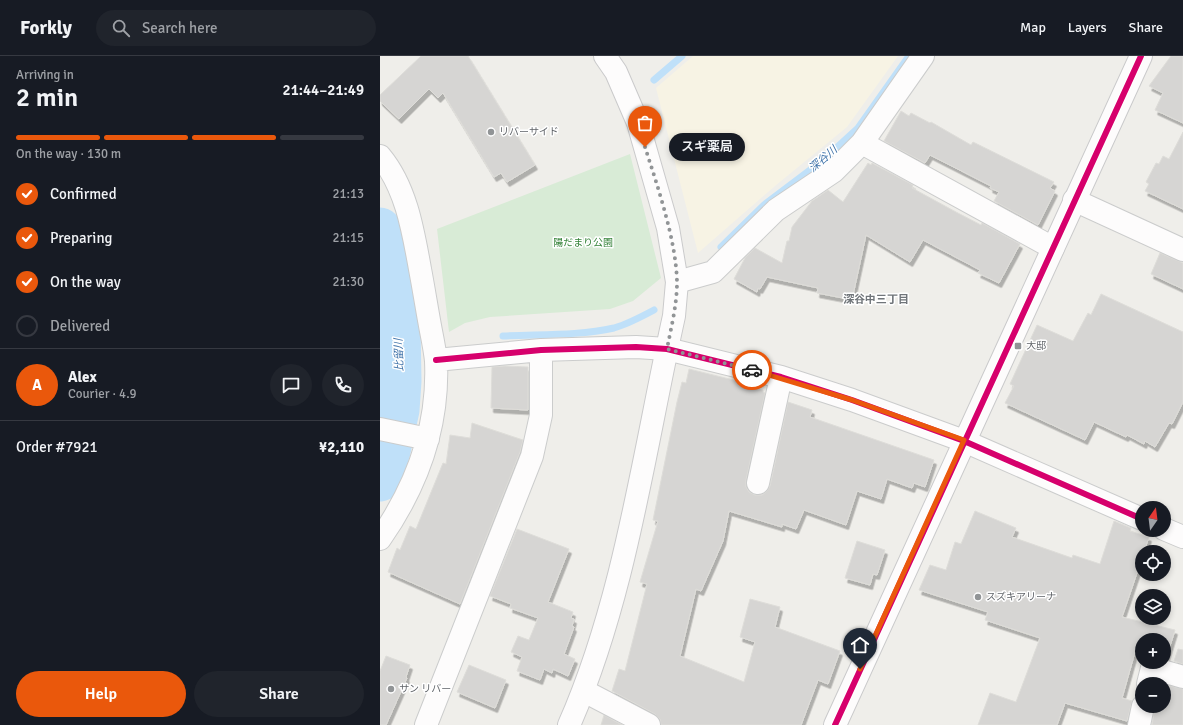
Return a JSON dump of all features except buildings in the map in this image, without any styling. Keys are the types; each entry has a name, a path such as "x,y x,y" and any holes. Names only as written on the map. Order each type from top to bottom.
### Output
{"street":[{"path":"569,725 584,691 622,561 674,316 677,282 668,228 638,122 616,72 605,56"},
{"path":"677,282 713,272 776,210 834,171 862,143 924,56"},
{"path":"835,725 964,440 1141,56"},
{"path":"862,143 1052,248"},
{"path":"380,156 389,167 413,226 436,360 436,402 428,439 408,494 380,539"},
{"path":"1074,200 1183,250"},
{"path":"436,360 541,350 636,347 667,349 781,377 852,400 964,440 1135,516"},
{"path":"426,725 532,456 541,415 541,350"},
{"path":"758,483 781,377"},
{"path":"380,429 428,439"},
{"path":"1171,532 1183,537"},
{"path":"1150,677 1152,668 1183,677"},
{"path":"584,691 649,725"},
{"path":"1139,725 1142,713"}],"shaded area":[{"path":"693,56 898,56 847,127 775,186 698,253 656,88"}],"green space":[{"name":"陽だまり公園","path":"630,154 661,278 633,301 610,309 490,317 465,323 449,332 437,229"}],"waterway":[{"path":"654,80 682,56"},
{"name":"深谷川","path":"721,247 764,205 822,161 858,128 909,56"},
{"name":"比留川","path":"380,229 399,327 400,381 398,410 389,451 380,480"},
{"path":"503,336 573,334 600,331 614,328 654,310"},
{"path":"398,410 415,389"}],"cycle path":[{"path":"835,725 1141,56"},
{"path":"436,360 541,350 636,347 667,349 781,377 852,400 964,441 1135,516"}],"way so far":[{"path":"645,147 668,228 677,282 674,316 667,349 752,370"}],"place":[{"name":"リバーサイド","path":"491,132"},
{"name":"スギ薬局","path":"645,147"},
{"name":"大邸","path":"1018,346"},
{"name":"スズキアリーナ","path":"978,597"},
{"name":"サン リバー","path":"391,689"}],"district":[{"name":"深谷中三丁目","path":"876,299"}],"route":[{"path":"752,370 781,377 852,400 964,440 860,669"}]}
